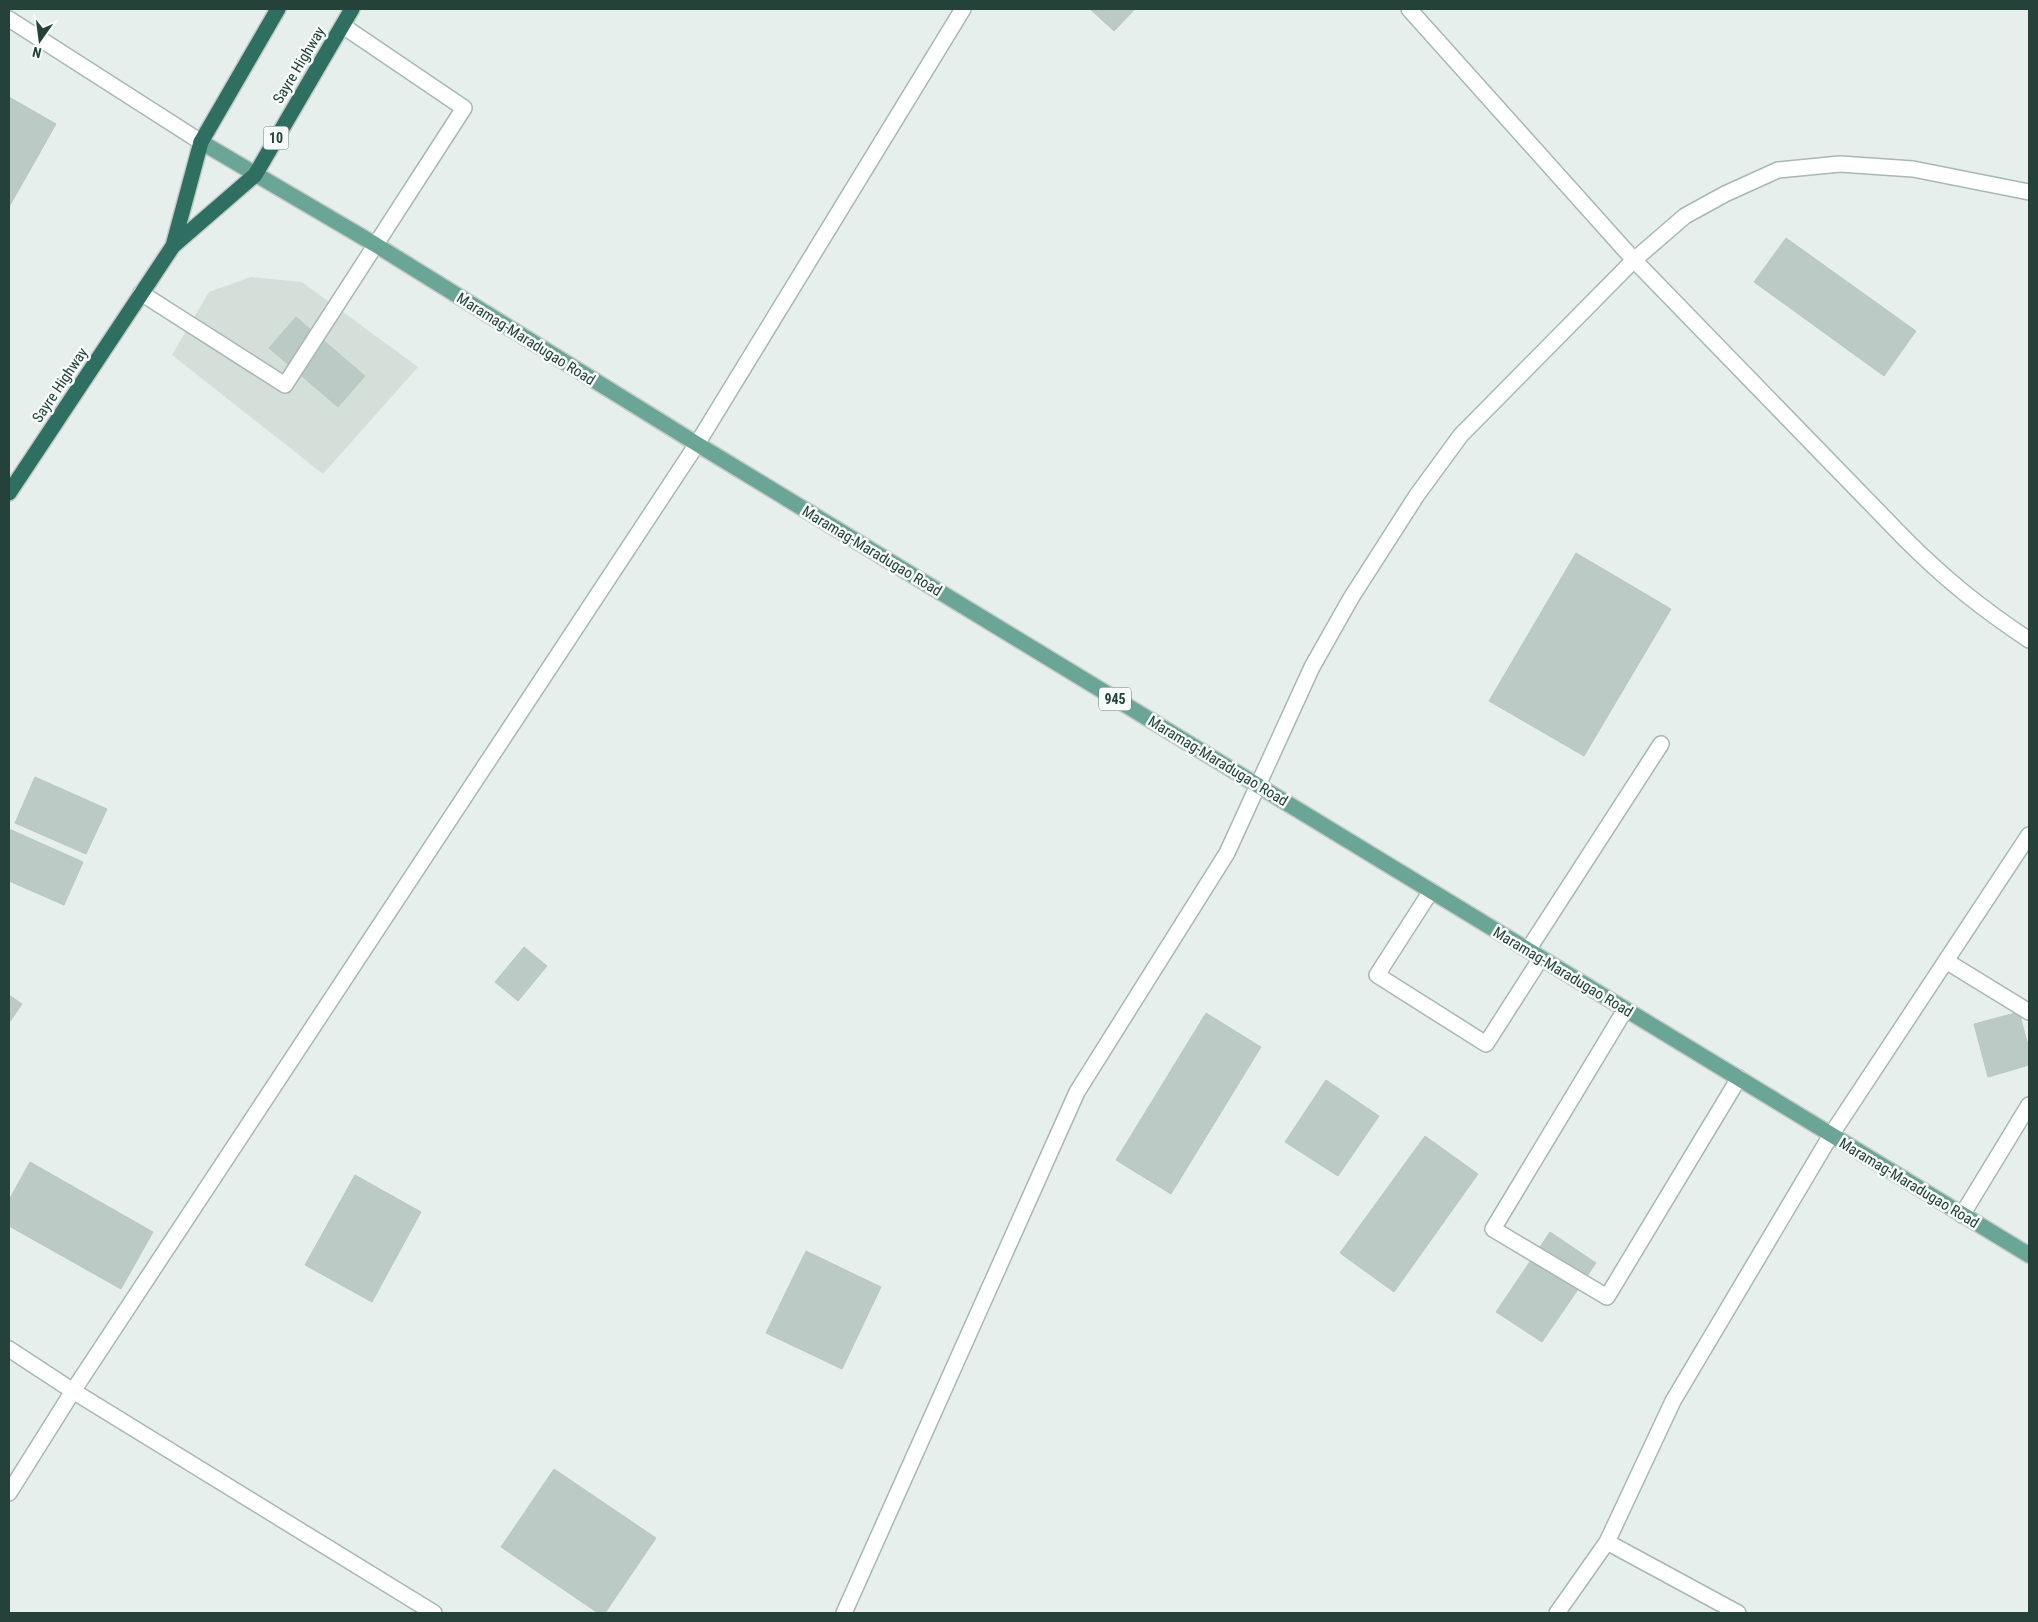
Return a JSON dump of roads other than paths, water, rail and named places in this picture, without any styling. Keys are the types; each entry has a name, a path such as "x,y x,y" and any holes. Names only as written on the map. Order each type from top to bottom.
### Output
{"highway":[{"name":"Sayre Highway","path":"173,246 201,142 278,9"},
{"name":"Sayre Highway","path":"9,493 173,246 255,175 352,9"}],"main road":[{"name":"Maramag-Maradugao Road","path":"201,142 376,246 697,444 2029,1255"}],"street":[{"path":"9,1492 73,1391 697,444 963,9"},
{"path":"1409,9 1634,260 1945,579 1987,612 2029,640"},
{"path":"9,19 201,142"},
{"path":"142,293 285,385 464,108 343,26"},
{"path":"844,1613 1077,1092 1227,853 1312,667 1351,598 1417,495 1461,435 1634,260 1685,216 1725,194 1778,170 1840,164 1912,169 2029,192"},
{"path":"1431,891 1377,975 1486,1044 1534,954 1661,744"},
{"path":"1557,1613 1607,1542 1673,1401 1831,1135 2029,835"},
{"path":"1946,961 2029,1012"},
{"path":"1625,1010 1493,1229 1607,1297 1739,1078"},
{"path":"1962,1215 2029,1105"},
{"path":"9,1349 73,1391 434,1613"},
{"path":"1607,1542 1738,1613"}]}
